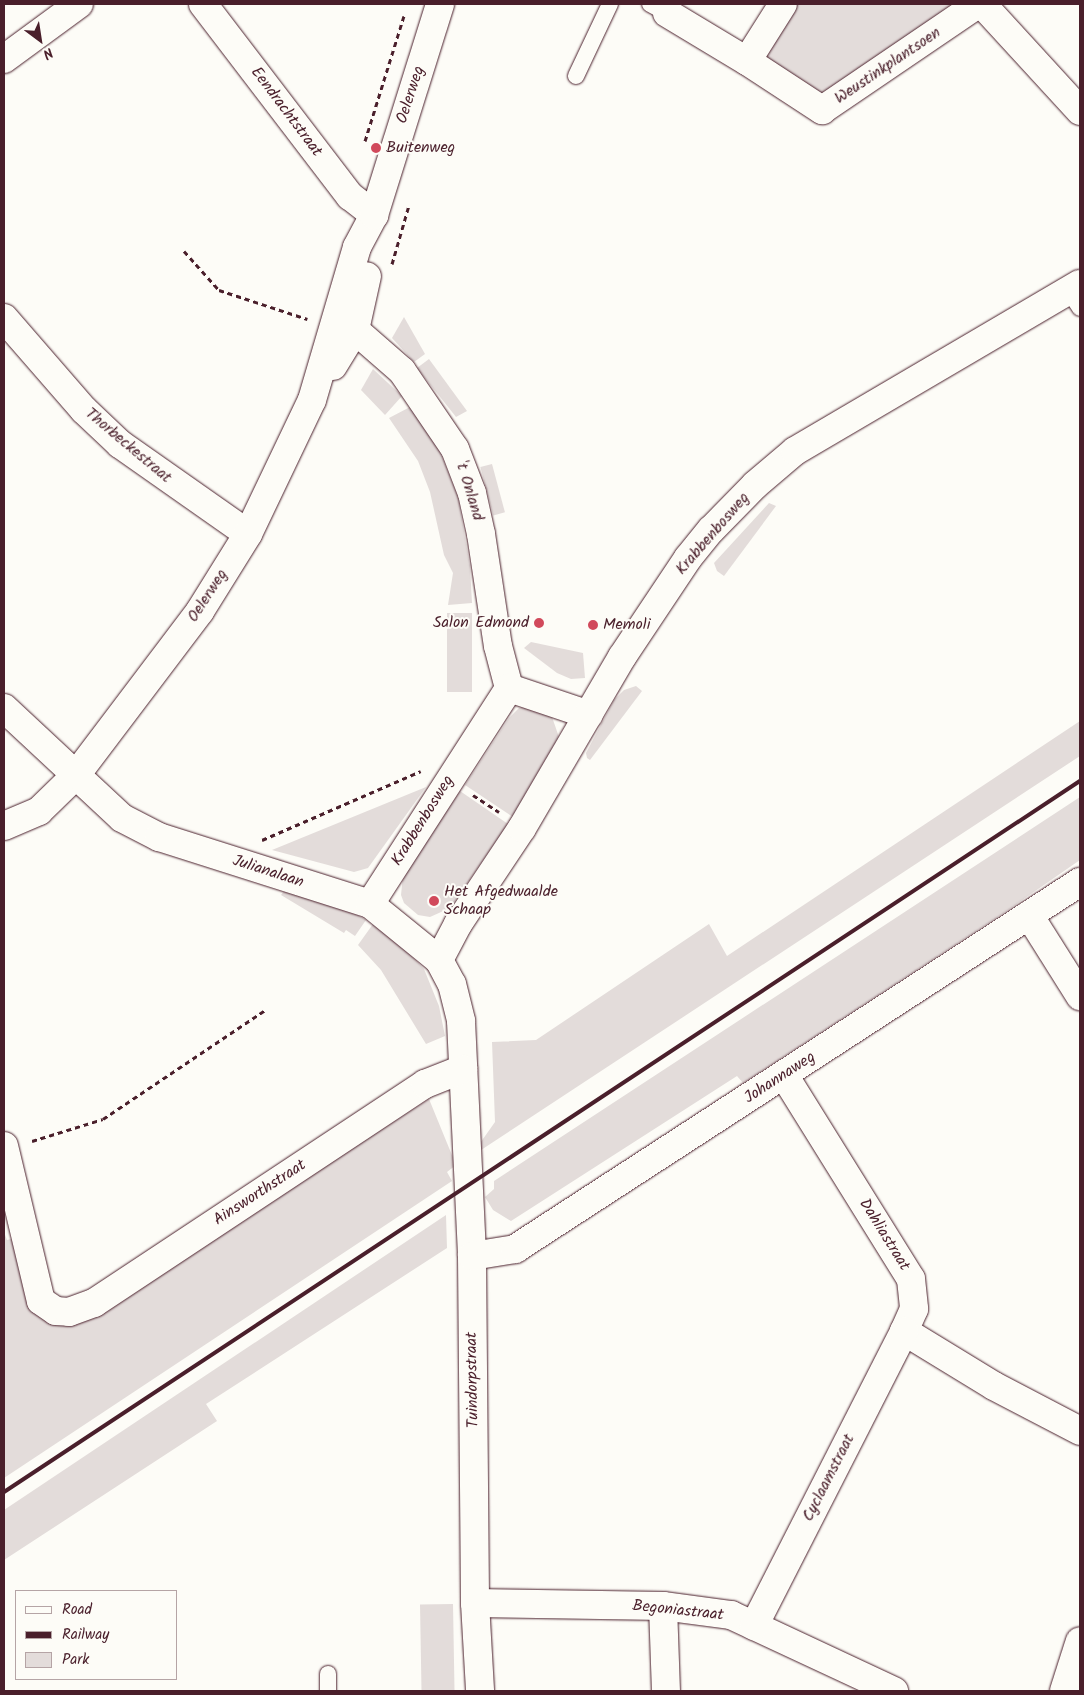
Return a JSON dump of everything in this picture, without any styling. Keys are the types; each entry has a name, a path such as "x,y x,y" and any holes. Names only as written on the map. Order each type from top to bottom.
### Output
{"street":[{"path":"4,60 79,4"},
{"name":"Eendrachtstraat","path":"203,4 350,196 374,215"},
{"name":"Oelerweg","path":"312,400 357,247 374,215 440,4"},
{"path":"747,61 783,4"},
{"name":"Weustinkplantsoen","path":"659,8 747,61 822,110 978,4"},
{"path":"982,4 1080,111"},
{"name":"Oelerweg","path":"76,775 200,611 248,534 312,400 356,330 373,247 374,215"},
{"name":"Krabbenbosweg","path":"439,960 458,924 522,828 622,657 688,558 755,485 795,451 840,422 1077,294"},
{"name":"Thorbeckestraat","path":"4,318 84,410 120,444 248,534"},
{"name":"'t Onland","path":"356,330 402,372 455,449 472,493 481,534 498,646 509,688"},
{"path":"509,688 589,715"},
{"name":"Krabbenbosweg","path":"370,904 509,688"},
{"name":"Julianalaan","path":"4,708 122,818 158,836 370,904 439,960 452,984 460,1020 464,1070"},
{"path":"4,826 39,811 76,775"},
{"name":"Johannaweg","path":"472,1256 515,1249 1080,882"},
{"path":"1028,915 1080,996"},
{"name":"Tuindorpstraat","path":"464,1070 472,1256 475,1603 480,1691"},
{"name":"Ainsworthstraat","path":"4,1147 34,1282 41,1301 56,1311 81,1310 425,1084 464,1070"},
{"name":"Dahliastraat","path":"784,1075 911,1279 914,1309 904,1331"},
{"path":"904,1331 994,1386 1080,1431"},
{"name":"Cyclaamstraat","path":"754,1626 904,1331"},
{"name":"Begoniastraat","path":"475,1603 663,1606 730,1615 894,1691"},
{"path":"663,1606 666,1691"},
{"path":"1064,1691 1080,1641"}],"lane":[{"path":"576,76 610,4"},
{"path":"328,1674 328,1691"}],"path":[{"path":"184,251 219,290 313,321"},
{"path":"224,857 431,766 522,828"},
{"path":"4,1147 103,1119 264,1010"}],"green space":[{"path":"796,4 954,4 827,95 812,95 766,59 768,49"},
{"path":"404,317 425,354 414,362 392,338"},
{"path":"429,359 467,411 456,417 417,368"},
{"path":"373,369 402,396 385,415 361,390"},
{"path":"410,407 439,449 458,497 470,566 472,603 448,605 453,573 444,555 430,492 418,461 389,418"},
{"path":"492,464 505,512 493,515 480,467"},
{"path":"769,503 776,506 724,576 717,571 714,563"},
{"path":"447,613 472,613 472,692 447,692"},
{"path":"531,642 583,653 585,678 571,679 557,673 524,648"},
{"path":"636,686 642,691 590,760 587,758 586,753 614,700 624,690"},
{"path":"528,706 552,717 560,740 513,817 465,785 509,718 519,708"},
{"path":"1080,721 1080,756 478,1152 478,1146 495,1122 492,1042 536,1040 709,924 727,956"},
{"path":"426,787 368,868 354,872 272,850"},
{"path":"460,791 508,824 450,908 430,917 418,915 404,903 401,895 403,876"},
{"path":"1080,797 1080,860 1002,914 743,1083 737,1076 511,1221 493,1210 485,1197 494,1189 494,1181"},
{"path":"285,890 351,911 366,920 355,936 346,930 344,933 281,895"},
{"path":"373,924 399,943 424,969 439,1006 445,1036 426,1044 381,970 358,945"},
{"path":"429,1099 456,1165 447,1172 452,1181 4,1478 4,1232 7,1240 16,1238 28,1293 109,1305"},
{"path":"446,1215 447,1248 206,1404 217,1421 4,1560 4,1510"},
{"path":"453,1604 455,1691 422,1691 420,1605"}],"railway":[{"path":"4,1492 1080,781"}],"place":[{"name":"Buitenweg","path":"376,148"},
{"name":"Salon Edmond","path":"539,623"},
{"name":"Memoli","path":"593,625"},
{"name":"Het Afgedwaalde Schaap","path":"434,901"}]}
